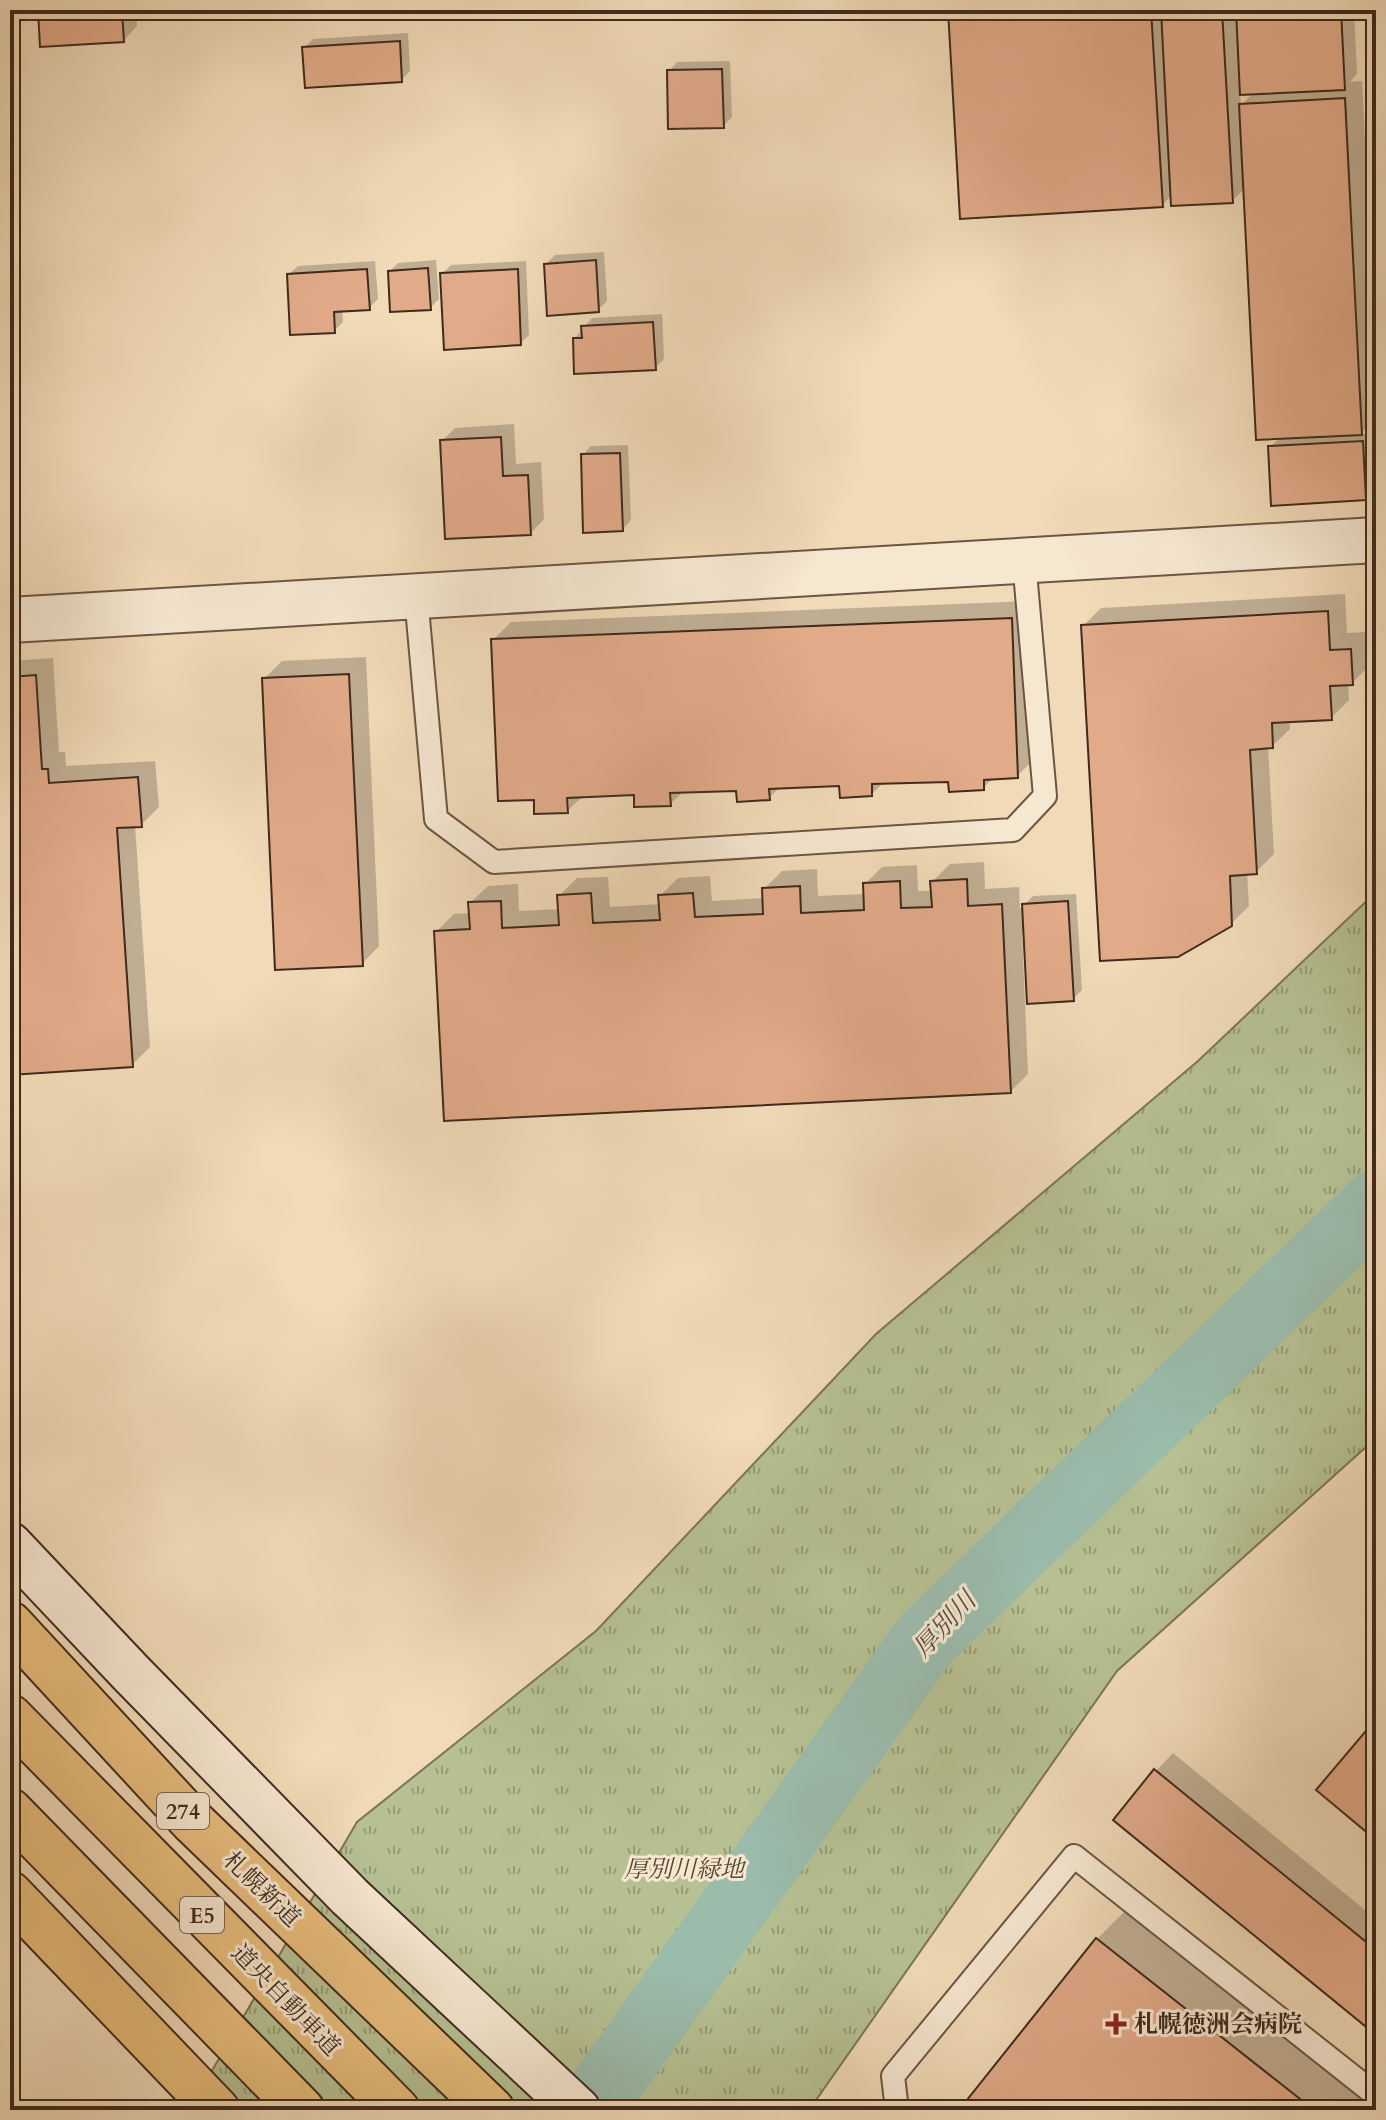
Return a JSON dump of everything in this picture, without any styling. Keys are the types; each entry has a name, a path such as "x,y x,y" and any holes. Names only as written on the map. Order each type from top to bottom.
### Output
{"highway":[{"name":"札幌新道","path":"10,1624 193,1822 492,2110"},
{"name":"道央自動車道","path":"10,1717 397,2110"},
{"path":"10,1811 302,2110"},
{"path":"10,1894 217,2110"}],"street":[{"path":"10,620 1376,540"},
{"path":"10,1545 350,1897 578,2110"}],"lane":[{"path":"416,596 436,819 494,862 1013,830 1045,796 1024,561"},
{"path":"897,2110 893,2076 1074,1856 1376,2095"}],"green space":[{"name":"厚別川緑地","path":"1376,892 1376,1438 1117,1671 809,2110 189,2110 357,1822 596,1631 876,1334 1198,1061"}],"building":[{"path":"38,10 122,10 124,42 40,47"},
{"path":"948,10 1151,10 1163,207 960,219"},
{"path":"1161,10 1222,10 1233,203 1171,206"},
{"path":"1236,10 1341,10 1345,90 1240,95"},
{"path":"400,41 402,82 305,88 302,47"},
{"path":"722,69 724,128 668,129 667,70"},
{"path":"1345,98 1362,435 1256,440 1239,104"},
{"path":"596,260 599,312 547,316 544,264"},
{"path":"428,268 431,310 390,312 388,271"},
{"path":"367,269 370,310 334,312 335,333 290,335 287,274"},
{"path":"518,269 521,345 444,350 440,273"},
{"path":"653,322 656,370 574,374 573,338 582,338 581,326"},
{"path":"501,437 503,476 528,475 531,535 445,539 440,440"},
{"path":"1363,441 1366,500 1271,506 1268,446"},
{"path":"620,453 623,531 583,533 581,454"},
{"path":"1328,611 1330,650 1351,649 1353,685 1330,686 1332,720 1272,723 1273,748 1250,750 1257,874 1230,876 1232,926 1178,957 1100,961 1081,625"},
{"path":"1012,618 1018,778 984,780 984,790 949,792 948,782 872,784 872,796 840,798 839,786 769,789 770,800 737,802 736,791 670,793 671,806 634,807 634,795 567,798 568,813 534,814 534,800 498,801 491,639"},
{"path":"349,674 363,966 275,970 262,678"},
{"path":"36,675 42,769 48,769 49,783 138,777 142,827 117,828 133,1067 10,1075 10,677"},
{"path":"967,879 968,906 1002,904 1011,1093 444,1121 434,931 470,929 468,902 501,901 502,928 559,925 557,895 591,893 593,923 660,920 658,895 693,893 695,917 763,914 762,888 800,886 801,913 864,910 863,883 900,881 901,908 932,907 930,881"},
{"path":"1068,901 1074,1001 1027,1004 1022,904"},
{"path":"1376,1719 1376,1840 1316,1790"},
{"path":"1154,1769 1376,1950 1376,2035 1113,1820"},
{"name":"札幌徳洲会病院","path":"1096,1938 1314,2110 959,2110"}],"waterway":[{"name":"厚別川","path":"589,2110 925,1640 1376,1204"}],"place":[{"name":"札幌徳洲会病院","path":"1116,2024"}]}
